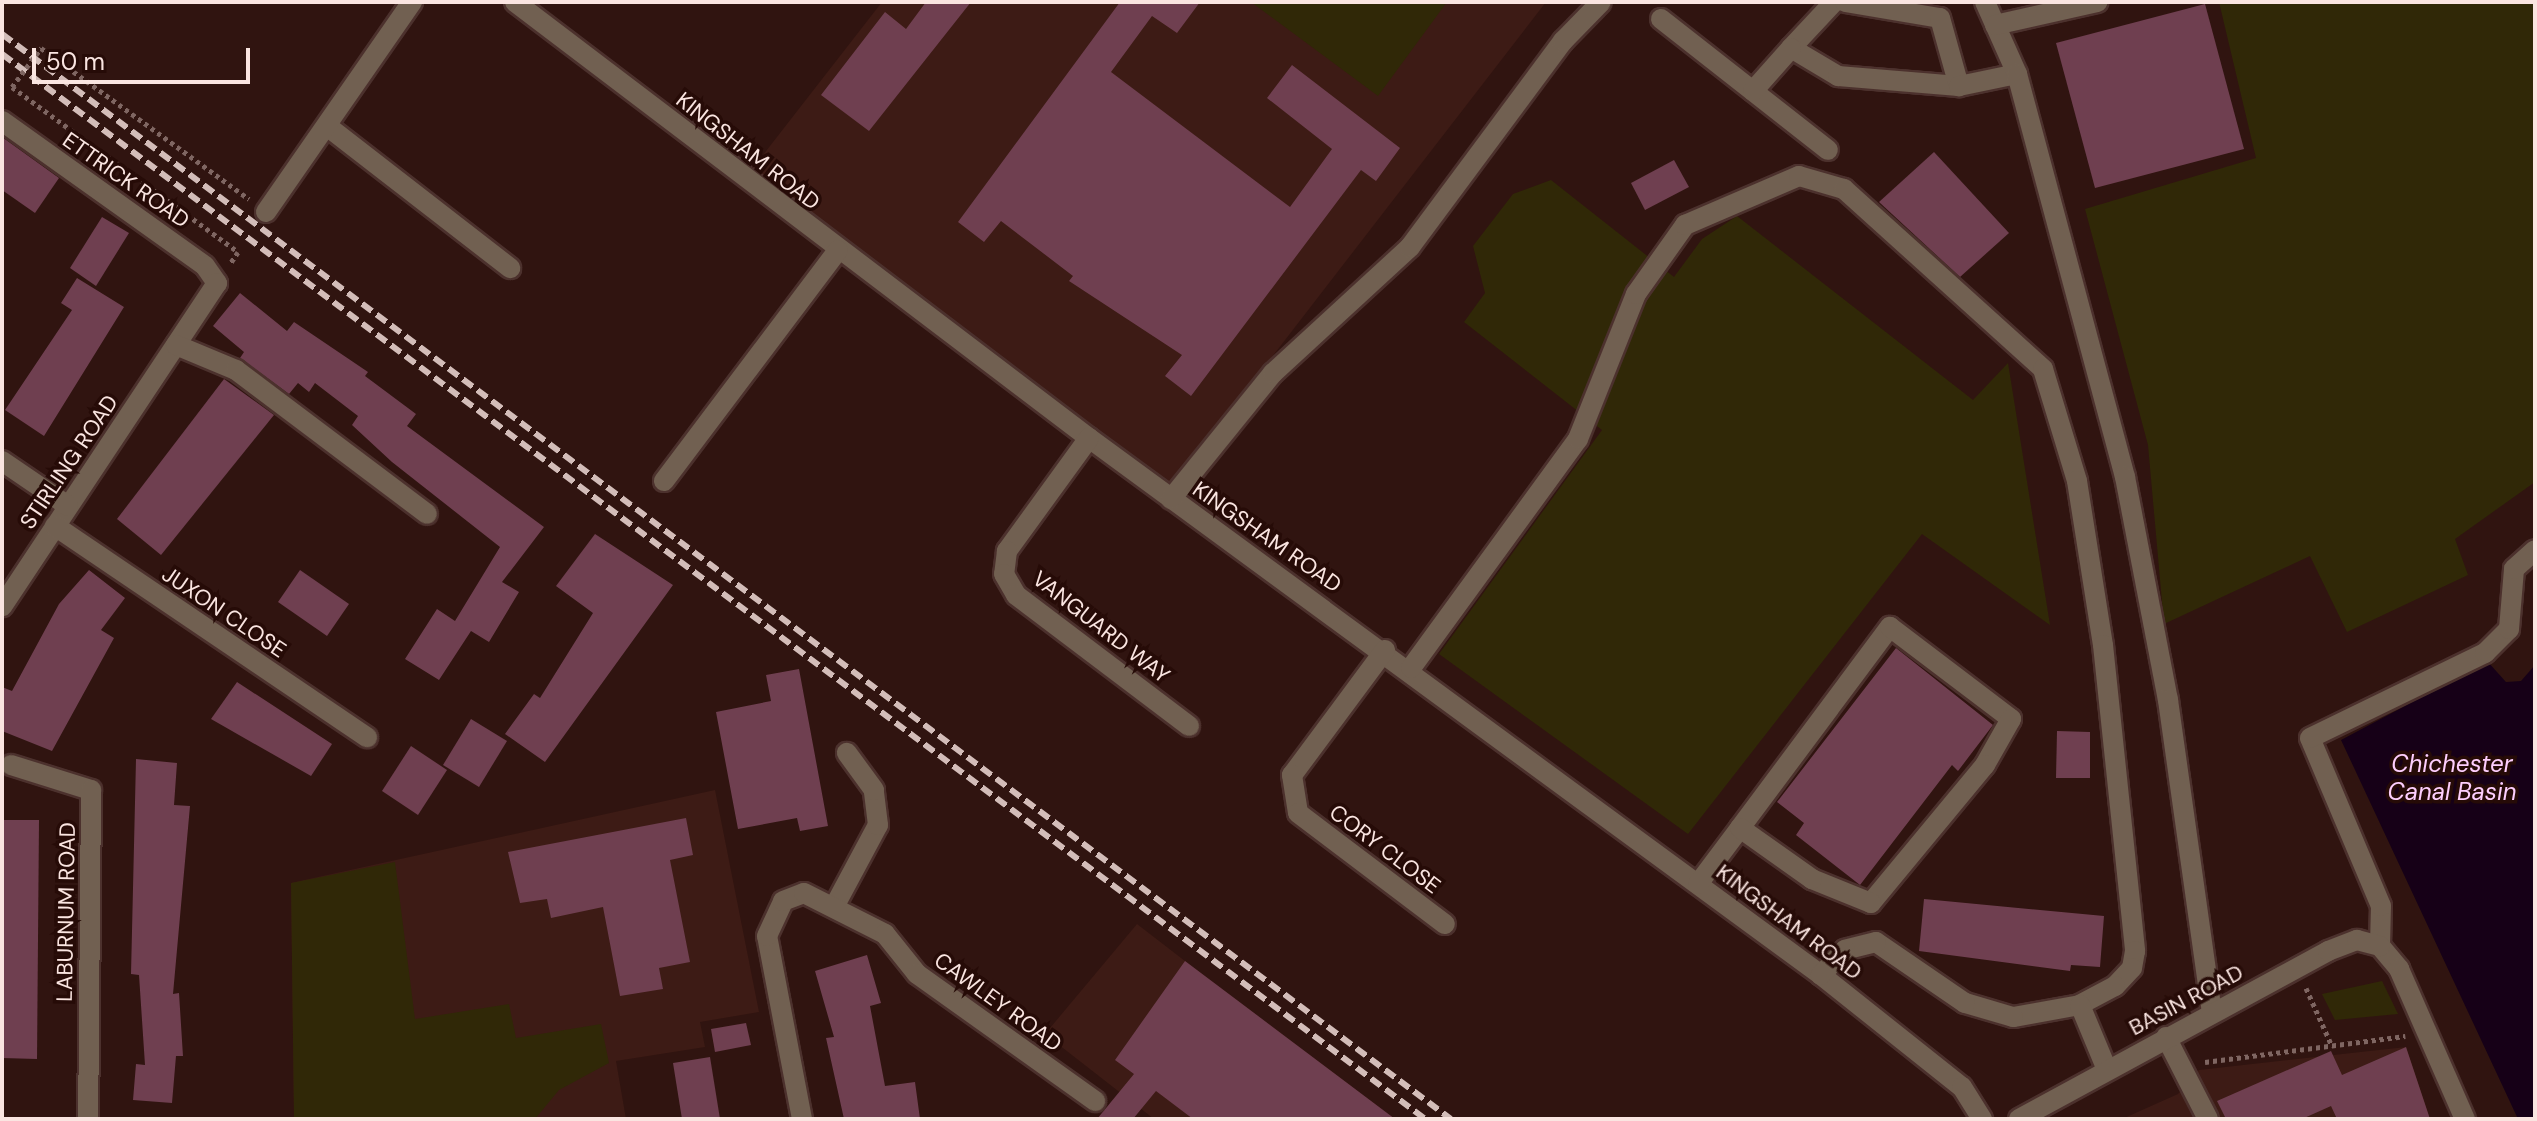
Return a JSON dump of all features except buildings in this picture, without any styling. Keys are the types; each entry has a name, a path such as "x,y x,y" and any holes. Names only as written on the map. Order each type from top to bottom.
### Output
{"street":[{"path":"266,212 412,2"},
{"name":"KINGSHAM ROAD","path":"515,2 1089,438 1411,668 1821,975 1962,1087 1982,1119"},
{"path":"1171,499 1273,373 1410,247 1563,41 1601,2"},
{"path":"1753,91 1834,2"},
{"path":"1845,2 1940,18 1959,86"},
{"path":"1985,2 2017,74 2125,477 2168,700 2212,1012"},
{"path":"1995,25 2097,2"},
{"path":"1661,19 1828,150"},
{"path":"1791,48 1838,76 1959,86 2017,74"},
{"name":"ETTRICK ROAD","path":"2,121 205,266 217,283"},
{"path":"327,126 510,268"},
{"path":"1411,668 1578,439 1636,294 1685,225 1799,176 1844,189 2043,369 2077,481 2103,645 2135,951 2132,968 2115,986 2080,1005 1994,1014 1965,1003 1876,942 1845,950 1821,975"},
{"path":"664,481 838,250"},
{"name":"STIRLING ROAD","path":"2,606 217,283"},
{"path":"176,345 236,370 427,514"},
{"name":"VANGUARD WAY","path":"1089,438 1007,551 1004,574 1016,595 1189,726"},
{"path":"2,461 68,506"},
{"name":"JUXON CLOSE","path":"55,526 367,737"},
{"path":"2465,1119 2399,969 2380,946 2381,906 2310,738 2485,653 2509,629 2514,569 2535,550"},
{"path":"1698,884 1890,627 2011,719 1985,765 1871,903 1812,879 1740,828"},
{"name":"CORY CLOSE","path":"1385,650 1292,775 1298,813 1445,924"},
{"path":"834,907 869,855 878,825 874,790 847,753"},
{"name":"LABURNUM ROAD","path":"11,765 91,790 88,1119"},
{"name":"CAWLEY ROAD","path":"802,1119 767,936 783,901 804,893 885,934 917,974 1095,1101"},
{"name":"BASIN ROAD","path":"2019,1119 2297,968 2357,940 2380,946"},
{"path":"2080,1005 2107,1070"},
{"path":"2166,1037 2208,1119"}],"path":[{"path":"208,230 12,87 41,48 238,191"},
{"path":"2297,968 2332,1046"},
{"path":"2180,1065 2427,1033"}],"shaded area":[{"path":"882,2 1546,2 1170,489 752,169"},
{"path":"1251,2 1447,2 1378,96"},
{"path":"2219,2 2535,2 2535,482 2455,539 2468,575 2347,632 2310,556 2164,624 2148,445 2085,209 2256,158"},
{"path":"1551,180 1674,277 1702,239 1737,216 1973,400 2008,363 2050,625 1922,534 1688,834 1439,654 1602,430 1464,322 1485,293 1473,246 1513,194"},
{"path":"715,790 759,1012 700,1022 705,1047 616,1061 626,1119 294,1119 291,883"},
{"path":"395,862 415,1019 509,1004 516,1038 601,1024 609,1063 559,1090 535,1119 294,1119 291,883"},
{"path":"1137,924 1395,1119 1154,1119 1045,1034"},
{"path":"2382,981 2398,1014 2335,1020 2322,994"},
{"path":"2406,1047 2430,1119 2122,1119 2178,1094 2199,1070"}],"water":[{"name":"Chichester Canal Basin","path":"2488,662 2506,682 2521,681 2535,665 2535,1119 2518,1119 2341,740"}],"railway":[{"path":"2,34 1451,1119"},
{"path":"2,54 1425,1119"}]}
